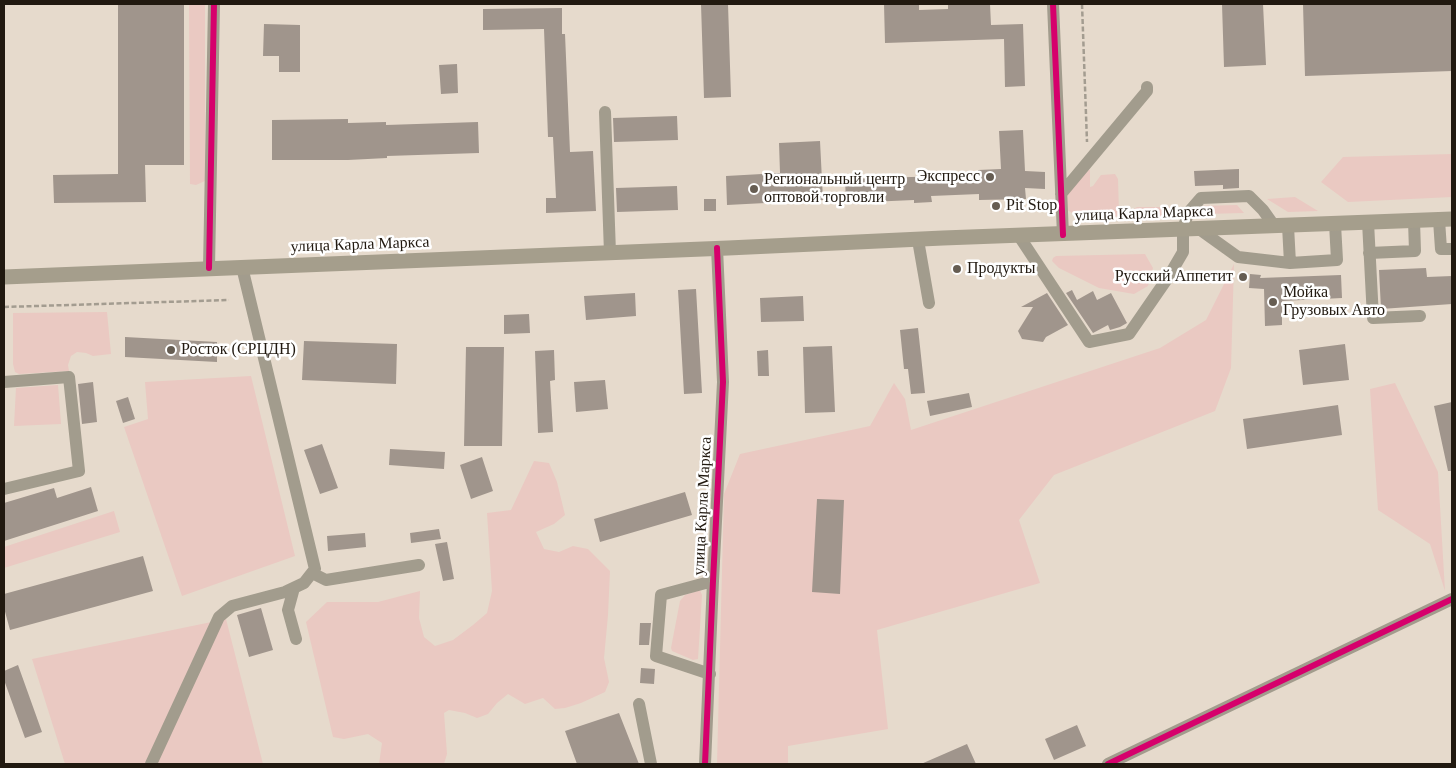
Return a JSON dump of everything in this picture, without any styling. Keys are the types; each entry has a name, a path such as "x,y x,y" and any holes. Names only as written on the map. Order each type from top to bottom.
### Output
{"main road":[{"name":"улица Карла Маркса","path":"4,277 1445,220"}],"street":[{"path":"210,268 214,4"},
{"path":"1053,4 1063,234"},
{"path":"1061,194 1147,91 1147,87"},
{"path":"605,112 610,253"},
{"path":"1019,236 1089,342 1130,334 1183,252 1183,230 1188,213 1201,198 1249,196 1281,226 1290,263"},
{"path":"1445,220 1441,249 1452,249"},
{"path":"1370,253 1415,251 1414,221"},
{"path":"1368,222 1373,318 1420,316"},
{"path":"1199,230 1238,257 1290,263 1337,260 1335,224"},
{"path":"918,240 929,303"},
{"name":"улица Карла Маркса","path":"705,764 710,674 712,581 723,382 717,248"},
{"path":"151,764 219,617 232,606 285,592 304,583 315,569 242,267"},
{"path":"4,382 69,377 79,471 4,489"},
{"path":"312,574 326,580 419,565"},
{"path":"710,674 656,656 661,595 712,581"},
{"path":"294,588 288,610 296,639"},
{"path":"1108,764 1452,600"},
{"path":"639,704 651,764"}],"path":[{"path":"1082,4 1088,161"},
{"path":"4,307 229,300"}],"shaded area":[{"path":"189,4 205,4 205,181 196,185 190,184"},
{"path":"1452,154 1452,197 1348,202 1321,182 1343,157"},
{"path":"1084,170 1090,170 1090,187 1093,186 1101,175 1115,174 1118,179 1119,212 1117,216 1113,218 1081,219 1066,209 1064,194"},
{"path":"1295,197 1318,211 1288,212 1267,199"},
{"path":"1237,205 1244,213 1205,214 1199,206"},
{"path":"1137,207 1171,207 1171,217 1136,218 1133,217 1131,211"},
{"path":"1145,254 1153,268 1148,286 1134,294 1099,288 1059,268 1052,261 1056,256"},
{"path":"1234,264 1231,368 1215,411 1054,475 1019,520 1040,583 877,630 888,729 788,746 788,764 717,764 724,494 740,454 870,426 894,383 905,399 911,430 1160,348 1206,320"},
{"path":"107,312 111,354 93,356 77,352 71,356 68,365 69,371 19,374 15,372 13,364 13,313"},
{"path":"251,376 295,556 182,596 124,427 148,419 145,382"},
{"path":"1395,383 1438,472 1445,591 1430,544 1378,510 1370,389"},
{"path":"58,385 61,424 14,426 16,388"},
{"path":"534,461 549,463 557,482 565,515 554,524 536,532 544,549 559,552 573,546 588,549 610,571 604,658 609,682 605,692 565,708 555,709 543,698 525,704 508,694 488,714 477,718 465,713 449,710 444,713 447,754 444,764 379,764 382,743 368,734 344,739 333,737 306,622 327,602 378,602 420,591 419,618 424,637 435,646 453,640 487,613 492,591 487,513 511,510"},
{"path":"114,511 120,532 4,568 4,547"},
{"path":"700,590 702,595 698,659 693,660 672,651 671,648 680,601 685,595"},
{"path":"226,619 263,764 65,764 32,659"}],"building":[{"path":"118,4 184,4 184,165 145,165 146,202 54,203 53,175 118,174"},
{"path":"701,4 728,4 731,97 704,98"},
{"path":"884,4 919,4 919,10 948,9 948,4 990,4 991,25 1023,24 1025,86 1005,87 1004,39 885,43"},
{"path":"1222,4 1263,4 1266,65 1224,67"},
{"path":"1303,4 1452,4 1452,71 1305,76"},
{"path":"562,8 562,34 565,34 570,152 593,151 596,211 546,213 546,198 556,198 553,137 548,137 544,29 483,30 483,9"},
{"path":"264,24 300,25 300,72 279,72 279,56 263,56"},
{"path":"457,64 458,93 441,94 439,65"},
{"path":"677,116 678,140 614,142 613,118"},
{"path":"348,119 348,123 386,122 386,125 478,122 479,153 387,156 387,158 348,160 272,160 272,120"},
{"path":"1023,130 1025,171 1045,172 1045,189 1025,188 1026,199 979,200 979,194 931,196 932,202 914,203 914,200 846,203 845,179 978,175 978,170 1001,169 999,131"},
{"path":"820,141 823,200 727,205 726,176 780,173 779,143"},
{"path":"1239,169 1239,188 1223,189 1223,185 1195,186 1194,171"},
{"path":"677,186 678,210 617,212 616,188"},
{"path":"704,199 716,199 716,211 704,211"},
{"path":"1426,268 1427,277 1452,276 1452,304 1381,309 1379,270"},
{"path":"1250,274 1261,275 1260,278 1341,275 1342,298 1282,301 1282,325 1265,326 1264,289 1249,288"},
{"path":"696,289 702,393 684,394 678,290"},
{"path":"1072,290 1077,300 1093,291 1097,300 1111,293 1127,323 1110,330 1108,325 1093,333 1066,293"},
{"path":"635,293 636,316 586,320 584,296"},
{"path":"1047,293 1068,325 1046,337 1043,342 1022,339 1018,331 1033,307 1021,307"},
{"path":"803,296 804,321 761,322 760,298"},
{"path":"529,314 530,333 504,334 504,315"},
{"path":"918,328 925,393 911,394 908,369 904,369 900,330"},
{"name":"Росток (СРЦДН)","path":"125,337 217,342 217,362 125,357"},
{"path":"304,341 397,344 396,384 302,380"},
{"path":"1345,344 1349,380 1303,385 1299,350"},
{"path":"832,346 835,412 805,413 803,347"},
{"path":"466,347 504,347 502,446 464,446"},
{"path":"554,350 555,380 550,381 553,432 538,433 535,351"},
{"path":"768,350 769,376 758,376 757,351"},
{"path":"605,380 608,409 576,412 574,382"},
{"path":"93,382 97,422 82,424 78,384"},
{"path":"969,393 972,407 930,416 927,401"},
{"path":"128,397 135,419 123,423 116,401"},
{"path":"1452,402 1452,471 1448,471 1434,406"},
{"path":"1338,405 1342,435 1247,449 1243,419"},
{"path":"322,444 338,488 320,494 304,450"},
{"path":"390,449 445,452 444,469 389,465"},
{"path":"482,457 493,491 471,499 460,465"},
{"path":"91,487 98,511 4,541 4,503 54,488 57,498"},
{"path":"685,492 692,515 600,542 594,519"},
{"path":"817,499 844,500 840,594 812,592"},
{"path":"439,529 441,539 411,543 410,533"},
{"path":"365,533 366,547 328,551 327,536"},
{"path":"447,542 454,579 443,581 435,544"},
{"path":"143,556 153,591 10,630 4,608 4,594"},
{"path":"261,608 273,650 249,657 237,615"},
{"path":"640,623 651,623 649,645 639,645"},
{"path":"18,665 42,732 25,738 4,680 4,671"},
{"path":"641,668 655,669 654,684 640,683"},
{"path":"619,713 639,764 577,764 565,731"},
{"path":"1077,725 1086,746 1054,760 1045,739"},
{"path":"967,744 976,764 921,764"}],"cycle path":[{"path":"209,268 214,4"},
{"path":"1053,4 1063,235"},
{"path":"705,764 723,382 717,248"},
{"path":"1108,764 1452,599"}],"place":[{"name":"Экспресс","path":"990,177"},
{"name":"Региональный центр оптовой торговли","path":"754,189"},
{"name":"Pit Stop","path":"996,206"},
{"name":"Продукты","path":"957,269"},
{"name":"Русский Аппетит","path":"1243,277"},
{"name":"Мойка Грузовых Авто","path":"1273,302"},
{"name":"Росток (СРЦДН)","path":"171,350"}]}
